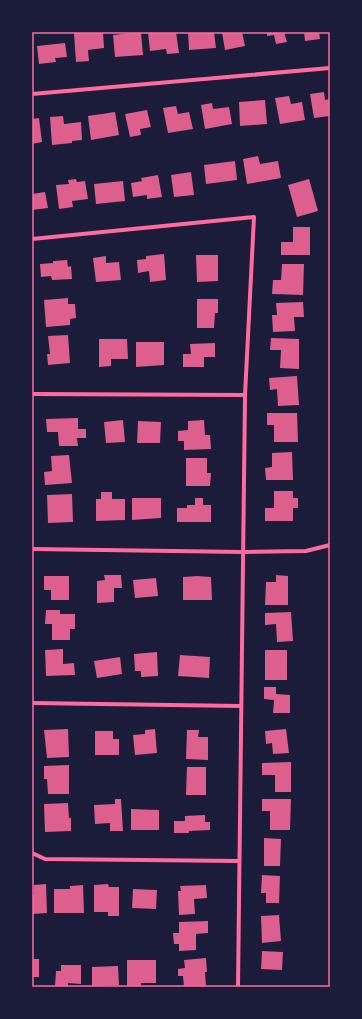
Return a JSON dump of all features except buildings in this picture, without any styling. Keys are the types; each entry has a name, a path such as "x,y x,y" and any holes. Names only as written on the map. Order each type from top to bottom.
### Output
{"street":[{"path":"32,94 330,68"},
{"path":"32,239 254,217 245,395 238,987"},
{"path":"32,394 245,395"},
{"path":"32,549 243,552 306,551 330,545"},
{"path":"32,703 241,706"},
{"path":"32,853 45,858 239,861"}]}
